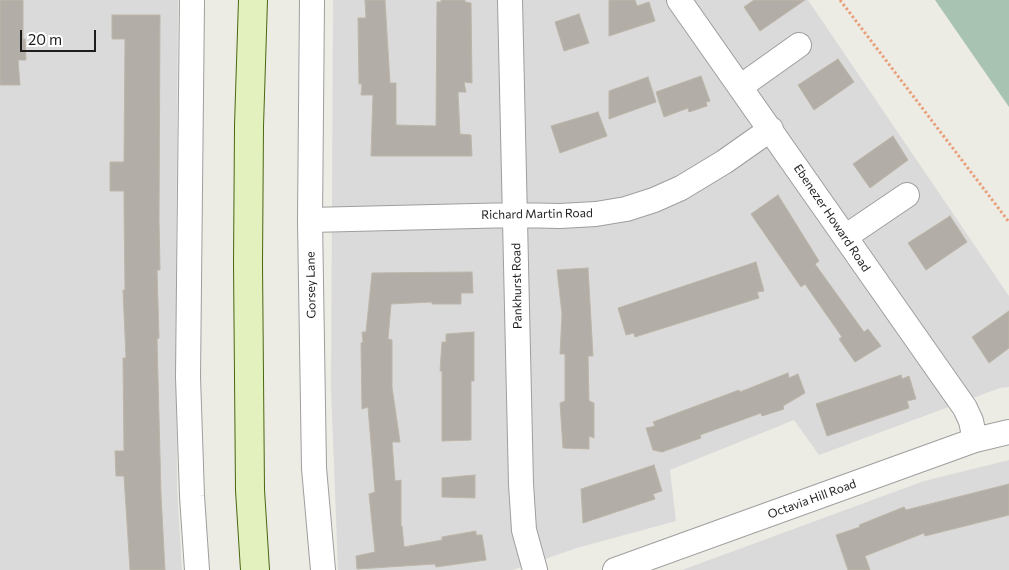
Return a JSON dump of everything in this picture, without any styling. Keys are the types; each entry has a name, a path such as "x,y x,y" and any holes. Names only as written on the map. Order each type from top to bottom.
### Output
{"main road":[{"path":"253,0 249,126 248,263 250,490 255,570"}],"street":[{"path":"192,0 188,377 196,570"},
{"name":"Gorsey Lane","path":"312,0 310,220 314,468 323,570"},
{"name":"Pankhurst Road","path":"510,0 521,484 524,530 535,570"},
{"name":"Ebenezer Howard Road","path":"679,0 772,129 965,408 972,421 975,440"},
{"path":"740,87 799,45"},
{"name":"Richard Martin Road","path":"310,220 515,215 560,216 596,214 626,209 654,200 681,188 724,162 772,129"},
{"path":"845,237 907,195"},
{"name":"Octavia Hill Road","path":"615,570 975,440 1009,432"}],"path":[{"path":"840,0 1009,222"}],"shaded area":[{"path":"0,0 178,0 177,486 182,570 0,570"},
{"path":"333,0 808,0 1009,296 1009,387 1000,388 819,455 794,420 670,470 676,521 577,548 513,570 338,570 331,388"},
{"path":"1009,460 1009,570 682,570 924,481"}],"green space":[{"path":"935,0 1009,0 1009,107"}],"building":[{"path":"0,0 23,0 23,39 25,39 26,60 18,60 20,85 0,85"},
{"path":"365,0 385,0 390,83 396,83 396,125 436,126 437,2 441,2 441,0 465,0 465,2 471,3 472,83 464,82 466,92 458,92 460,134 471,135 472,156 371,156 373,95 361,95 362,84 359,84 358,18 366,18"},
{"path":"609,0 635,0 637,6 649,2 655,21 609,36"},
{"path":"754,0 805,0 760,31 744,7"},
{"path":"579,14 589,43 564,51 555,22"},
{"path":"112,15 160,15 160,270 157,270 159,338 157,339 165,570 130,570 124,476 116,476 115,451 124,451 123,358 126,358 123,290 125,290 124,191 110,191 110,162 124,162 125,39 112,39"},
{"path":"838,59 854,82 814,110 798,85"},
{"path":"701,76 710,101 706,102 707,106 689,112 688,108 664,117 656,92"},
{"path":"648,77 656,102 609,119 609,91"},
{"path":"598,112 607,136 560,153 551,126"},
{"path":"893,136 908,160 870,188 853,164"},
{"path":"778,195 819,261 815,264 864,332 868,329 881,346 855,362 839,339 842,337 805,284 801,287 751,214"},
{"path":"950,216 967,242 926,270 908,243"},
{"path":"756,262 764,291 757,292 759,298 635,337 634,333 626,335 618,308"},
{"path":"588,268 593,356 588,356 589,401 594,403 594,438 589,436 589,449 563,448 560,403 565,401 565,354 560,354 562,314 557,270"},
{"path":"472,272 473,293 461,293 461,304 432,304 432,302 391,304 388,339 392,340 392,387 400,442 392,442 395,481 401,480 401,526 404,547 442,540 442,537 476,531 476,535 482,535 486,560 436,567 435,564 357,569 356,556 375,552 369,494 375,492 368,407 362,409 361,343 363,342 362,332 366,332 372,273"},
{"path":"1009,311 1009,348 989,363 972,337"},
{"path":"474,332 474,381 471,381 471,440 442,441 442,371 440,371 442,342 446,342 446,334"},
{"path":"788,373 789,378 798,374 805,393 783,406 784,409 762,416 761,413 700,435 701,438 662,452 653,450 646,428 655,426 653,422"},
{"path":"901,375 902,379 909,376 916,399 907,401 909,408 827,436 816,404"},
{"path":"654,465 662,491 653,494 655,499 583,523 581,489"},
{"path":"475,475 475,498 442,497 442,478"},
{"path":"1009,484 1009,515 925,536 924,533 865,556 870,570 848,570 836,535 860,527 859,525 904,507 906,510"}]}
